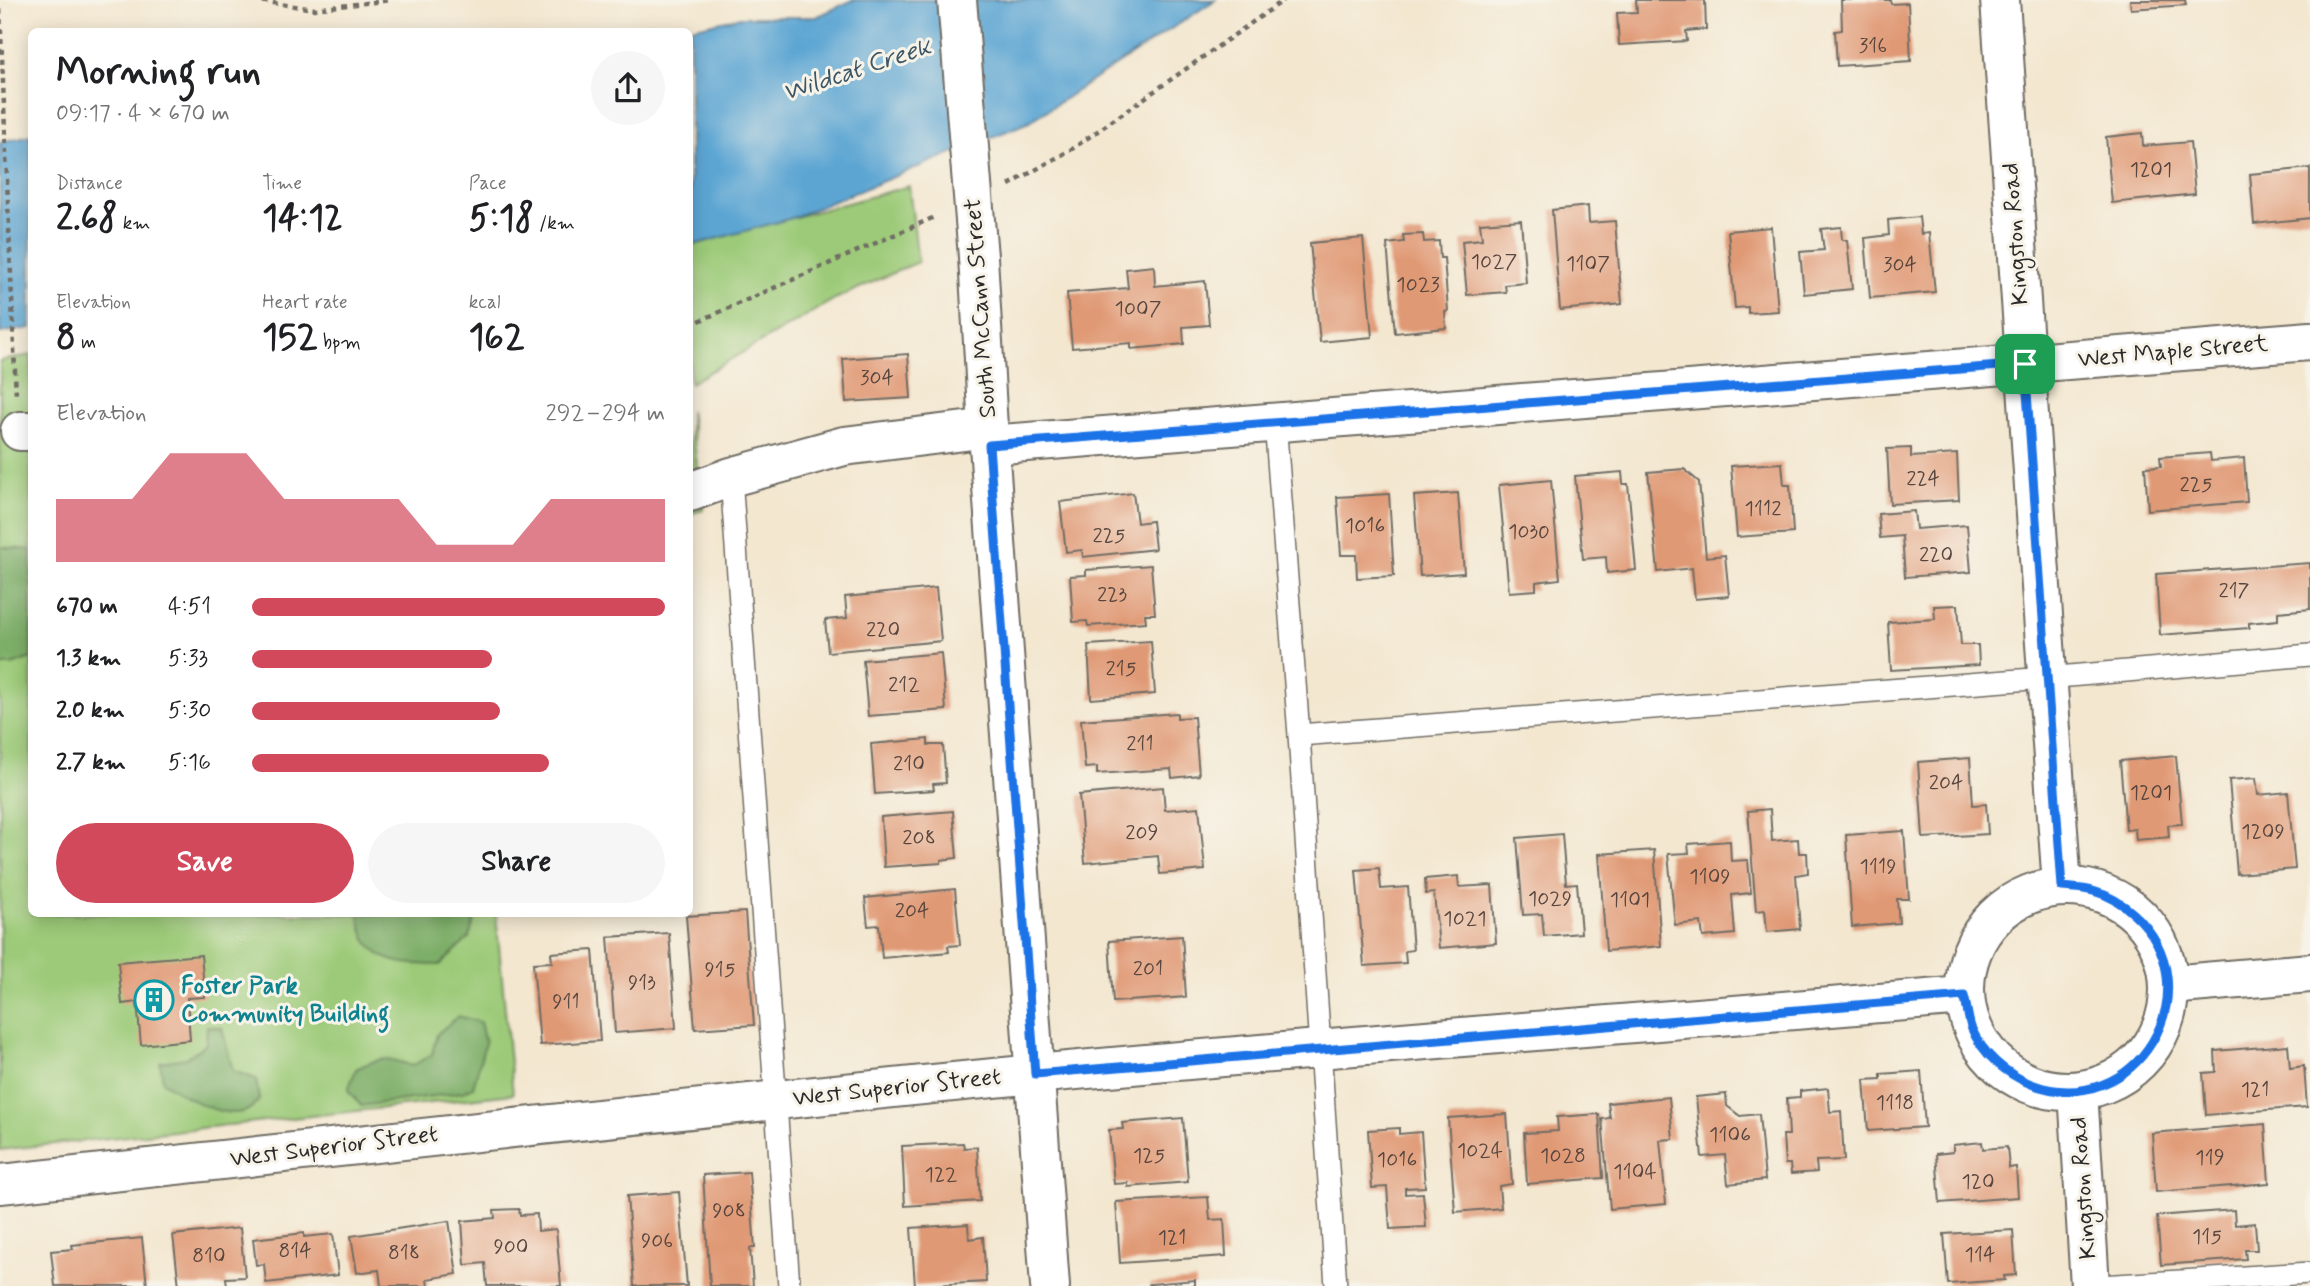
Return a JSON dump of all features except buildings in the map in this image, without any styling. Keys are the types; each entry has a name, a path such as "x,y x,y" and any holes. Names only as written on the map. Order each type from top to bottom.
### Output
{"street":[{"name":"South McCann Street","path":"957,0 978,257 1050,1286"},
{"name":"Kingston Road","path":"2000,0 2062,887"},
{"name":"West Maple Street","path":"693,491 731,477 844,446 1275,421 2310,341"},
{"path":"2062,887 2094,891 2123,904 2147,926 2162,954 2169,985 2166,1015 2153,1044 2134,1066 2108,1083 2078,1091 2045,1089 2014,1077 1989,1056 1972,1028 1964,996 1967,964 1980,934 2002,910 2030,894 2062,887"},
{"path":"2169,985 2310,973"},
{"name":"West Superior Street","path":"0,1184 506,1127 1035,1074 1964,996"},
{"name":"Kingston Road","path":"2078,1091 2090,1286"}],"lane":[{"path":"1275,421 1336,1286"},
{"path":"731,477 789,1286"},
{"path":"1299,735 2046,678 2310,655"},
{"path":"2099,1286 2310,1273"}],"path":[{"path":"253,0 314,9 391,0"},
{"path":"0,9 17,423"}],"green space":[{"path":"909,186 918,262 835,299 693,381 693,245"},
{"path":"28,356 28,917 496,917 513,1094 0,1150 0,361"},
{"path":"693,434 703,510 693,513"},
{"path":"0,547 28,550 28,659 12,665 0,665"},
{"path":"360,917 475,917 469,938 440,965 410,964 386,958 368,943"},
{"path":"458,1016 480,1022 485,1043 473,1087 463,1092 361,1106 348,1090 356,1069 364,1065 384,1059 412,1066 432,1054 437,1034"},
{"path":"207,1026 222,1028 233,1071 256,1079 259,1100 246,1111 236,1113 214,1109 163,1082 160,1062 186,1058 206,1044"}],"water":[{"name":"Wildcat Creek","path":"853,0 1215,0 1029,122 792,218 693,245 693,28 691,28 740,17 816,17"},
{"path":"28,136 28,328 0,333 0,142"}],"place":[{"name":"Foster Park Community Building","path":"154,1000"}],"route":[{"path":"2025,364 2062,887 2094,891 2123,904 2147,926 2162,954 2169,985 2166,1015 2153,1044 2134,1066 2108,1083 2078,1091 2045,1089 2014,1077 1989,1056 1972,1028 1964,996 1035,1074 989,445 2025,364"}]}
